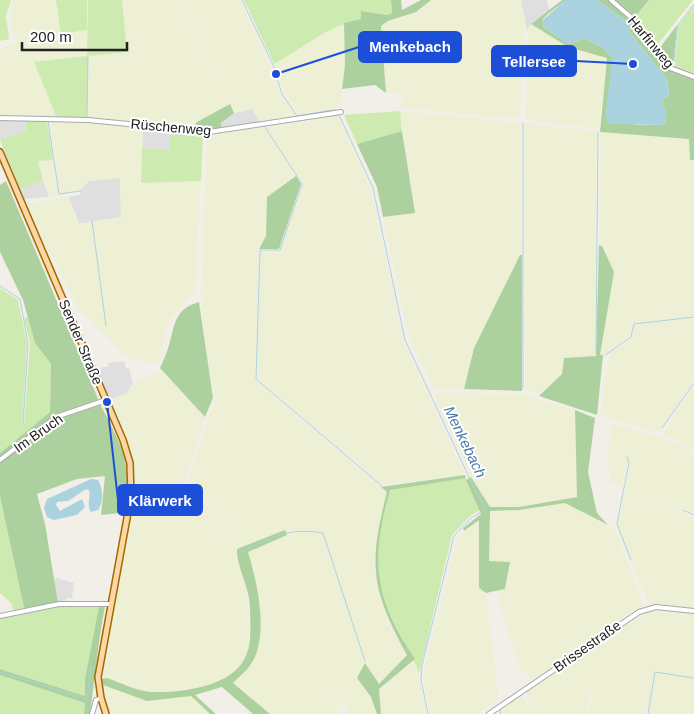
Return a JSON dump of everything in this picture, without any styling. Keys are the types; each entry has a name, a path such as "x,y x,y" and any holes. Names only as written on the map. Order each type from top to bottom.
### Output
{"main road":[{"name":"Sender Straße","path":"0,152 127,451 132,474 131,496 98,677 100,698 106,714"}],"street":[{"name":"Harfinweg","path":"611,0 634,20 670,68 694,76"},
{"name":"Rüschenweg","path":"0,118 88,120 209,132 341,112"},
{"name":"Im Bruch","path":"0,460 56,417 106,400"},
{"path":"0,616 59,604 111,604"},
{"name":"Brissestraße","path":"490,714 634,614 656,607 694,612"},
{"path":"92,714 96,700 100,698"}],"shaded area":[{"path":"521,0 546,0 550,11 534,21 527,31"},
{"path":"252,109 261,123 221,130 221,123 234,113"},
{"path":"0,121 25,121 27,130 0,140"},
{"path":"143,127 171,131 169,150 142,148"},
{"path":"120,178 121,217 79,224 69,197 80,195 80,190 89,181"},
{"path":"43,180 49,197 24,199 20,189"},
{"path":"124,361 126,368 129,368 133,383 126,394 109,400 96,369 108,366 108,363"},
{"path":"54,577 74,583 72,598 67,598 65,602 58,603"}],"green space":[{"path":"0,0 11,0 6,16 9,39 0,41"},
{"path":"13,0 56,0 62,34 88,30 88,56 57,118 0,117 0,49 16,43 9,17"},
{"path":"56,0 87,0 87,30 61,34"},
{"path":"88,0 122,0 127,52 88,56 87,118 57,118 34,62 87,56"},
{"path":"122,0 178,0 213,71 179,0 240,0 281,94 296,117 261,123 252,109 234,113 230,105 192,129 88,118 89,56 127,52"},
{"path":"244,0 391,0 392,13 387,15 361,11 361,19 327,32 274,64"},
{"path":"391,0 401,0 402,10 421,0 431,0 416,12 388,21 381,26 386,93 375,85 342,89 345,65 344,23 361,19 361,11 387,15 392,13"},
{"path":"431,0 521,0 526,27 522,41 520,113 516,119 401,108 404,92 386,93 381,26 388,21 416,12"},
{"path":"562,0 565,0 542,21 544,27 569,44 585,38 603,48 613,58 606,114 637,125 663,125 666,120 666,108 662,105 663,98 669,95 667,79 630,33 626,21 597,0 608,0 632,21 669,70 694,79 694,160 690,160 689,139 600,132 607,58 568,47 531,24"},
{"path":"615,0 649,0 635,17"},
{"path":"649,0 693,0 658,44 655,43 635,17"},
{"path":"694,5 694,75 674,69 679,25"},
{"path":"344,23 345,65 340,105 336,108 298,115 284,93 274,64 304,44"},
{"path":"531,24 568,47 607,58 599,128 526,120 528,28"},
{"path":"677,25 673,68 659,49"},
{"path":"230,104 234,113 221,123 221,130 192,129 197,122"},
{"path":"400,111 521,123 522,251 474,348 464,389 436,389 433,387 409,338 383,217 415,213"},
{"path":"400,111 402,131 357,144 344,115"},
{"path":"338,115 371,189 403,341 465,475 383,485 257,379 261,252 280,250 303,184 266,128"},
{"path":"25,121 47,121 53,160 38,161 43,180 20,189 0,140 27,130"},
{"path":"50,122 143,127 141,183 201,181 195,292 168,320 161,357 157,363 135,360 123,354 77,307 56,263 37,231 26,204 69,197 79,224 121,217 120,178 89,181 80,190 60,193"},
{"path":"524,124 597,131 595,356 564,358 562,374 541,394 525,390"},
{"path":"264,127 296,176 267,197 266,236 259,246 255,380 387,492 376,538 374,567 388,622 407,655 379,685 364,664 357,678 374,702 376,714 347,714 347,709 333,697 340,712 338,714 270,714 233,683 247,670 255,658 259,637 258,588 248,552 294,532 322,534 366,662 324,533 285,530 239,548 192,484 189,476 215,399 206,351 201,295 207,136"},
{"path":"171,131 203,134 201,181 141,183 142,148 169,150"},
{"path":"402,131 415,213 383,217 377,187 357,144"},
{"path":"600,132 690,139 690,160 694,160 694,316 633,323 630,336 600,356 614,272 599,245"},
{"path":"53,160 59,196 49,197 38,161"},
{"path":"296,176 301,184 279,249 259,249 266,236 267,197"},
{"path":"6,181 99,401 52,416 0,459 0,453 50,412 51,364 35,343 23,300 0,252 0,185"},
{"path":"599,245 602,246 614,272 600,355 603,355 597,415 539,396 562,374 564,358 596,356"},
{"path":"520,255 522,255 522,391 464,389 474,348"},
{"path":"0,288 18,300 27,344 22,425 24,425 30,343 24,318 28,317 35,343 51,364 50,412 0,453"},
{"path":"199,302 213,398 205,417 160,368 180,313"},
{"path":"694,318 694,379 665,424 656,432 600,416 609,354 632,338 635,325"},
{"path":"158,372 166,373 205,417 182,486 186,488 190,485 198,493 237,549 248,590 249,636 247,654 231,675 216,683 190,690 150,692 102,679 135,485 130,449 109,400 126,394 133,383"},
{"path":"694,385 694,450 676,439 662,435"},
{"path":"437,393 522,394 575,410 577,497 519,507 490,507 471,477 435,399"},
{"path":"100,404 120,444 126,464 127,486 120,513 101,515 105,476 77,479 37,494 45,524 58,603 24,608 0,496 0,462 56,419"},
{"path":"575,410 595,418 588,472 597,513 608,525 565,503 519,510 490,511 489,561 510,562 505,589 486,593 479,588 479,520 464,531 463,528 481,514 466,480 471,477 490,507 519,507 577,497"},
{"path":"613,424 675,442 694,453 694,513 664,501 649,509 664,503 694,518 694,609 674,605 650,605 648,602 616,525 620,521 629,467 626,466 622,486 611,482 607,456"},
{"path":"465,475 466,478 390,490 380,538 378,559 380,578 391,617 415,659 379,689 381,714 377,714 371,697 357,678 365,663 379,684 407,655 386,612 376,576 377,539 387,492 381,487"},
{"path":"466,478 480,510 471,515 452,535 419,674 412,656 390,615 381,589 378,551 385,503 393,488"},
{"path":"0,496 24,608 13,611 11,603 0,593"},
{"path":"565,503 616,531 644,606 629,613 533,680 520,669 501,610 499,590 506,589 510,562 489,561 490,511 519,510"},
{"path":"479,519 479,588 486,593 499,698 477,714 430,714 423,680 425,666 457,539"},
{"path":"285,530 287,535 248,552 258,591 261,620 260,634 254,659 233,683 270,714 253,714 222,687 195,695 216,714 210,714 191,696 147,701 103,685 102,679 107,678 151,692 177,691 206,686 232,674 241,664 247,653 250,636 248,592 237,556 237,549"},
{"path":"59,606 99,606 85,679 85,696 0,669 0,618"},
{"path":"99,606 105,606 90,714 84,714 85,703 0,675 0,669 85,696 85,679"},
{"path":"664,610 694,614 694,714 649,714 656,672 666,673 655,671 647,714 590,714 591,691 589,690 587,714 501,714 502,708 521,694 528,707 531,706 526,691 542,682 622,624 648,612"},
{"path":"415,659 427,714 381,714 379,689"},
{"path":"0,675 85,703 84,714 0,714"},
{"path":"103,685 147,701 191,696 210,714 109,714 103,695"}],"water":[{"path":"565,0 597,0 626,21 630,33 667,79 669,95 663,98 662,105 666,108 666,120 663,125 611,124 607,121 606,113 612,57 603,48 585,38 569,44 544,27 542,21"},
{"path":"91,479 98,480 101,487 102,499 98,510 91,512 89,507 89,490 86,489 68,501 57,502 56,505 60,511 82,499 85,507 77,515 54,520 47,517 44,508 47,499"}],"waterway":[{"name":"Menkebach","path":"242,0 273,65 282,94 297,116 333,110 338,111"},
{"path":"673,67 678,25 694,4"},
{"path":"87,117 88,57"},
{"name":"Menkebach","path":"339,115 373,188 405,340 475,490 486,509 471,518 454,536 422,665 421,680 428,714"},
{"path":"48,121 59,194 80,191"},
{"path":"523,123 523,388"},
{"path":"265,127 302,184 280,250 260,250 256,379 382,486"},
{"path":"596,354 598,132"},
{"path":"92,221 106,326"},
{"path":"0,286 20,299 28,344 23,424"},
{"path":"605,355 631,337 634,324 694,317"},
{"path":"662,428 694,383"},
{"path":"627,457 629,462 617,524 631,560"},
{"path":"683,510 694,515"},
{"path":"240,552 280,535 299,531 323,533 365,661"},
{"path":"0,672 87,699 91,667"},
{"path":"648,714 655,672 694,678"},
{"path":"500,714 501,708"}],"place":[{"name":"Tellersee","path":"633,64"},
{"name":"Menkebach","path":"276,74"},
{"name":"Klärwerk","path":"107,402"}]}
